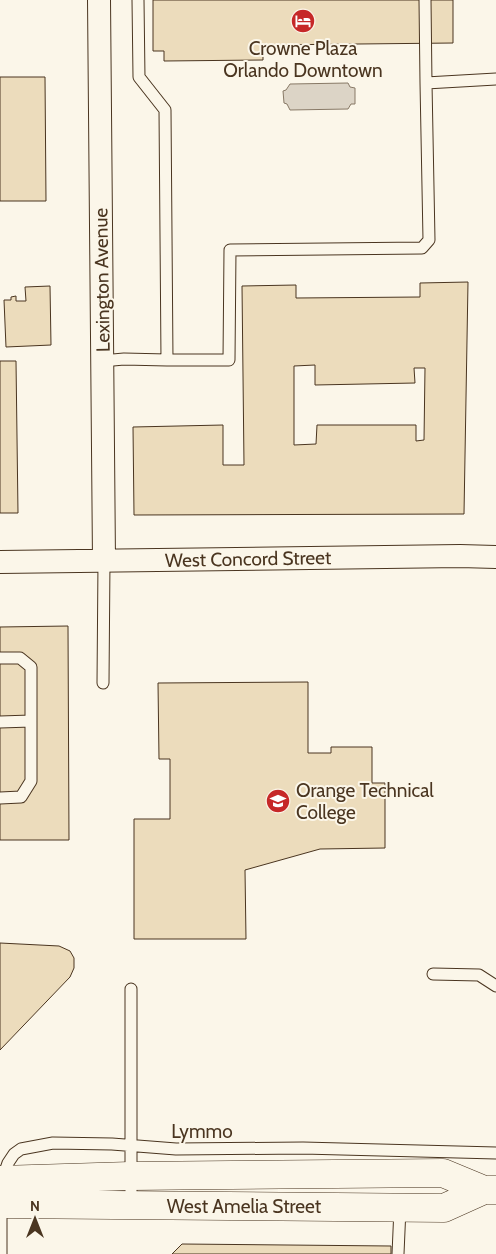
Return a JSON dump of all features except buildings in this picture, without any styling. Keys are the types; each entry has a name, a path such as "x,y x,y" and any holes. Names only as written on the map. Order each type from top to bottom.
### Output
{"street":[{"name":"Lexington Avenue","path":"99,0 104,561"},
{"name":"West Concord Street","path":"0,562 496,557"},
{"name":"West Amelia Street","path":"2,1181 130,1176 443,1173 490,1190"},
{"name":"West Amelia Street","path":"2,1181 131,1206 444,1208 490,1190"}],"lane":[{"path":"138,0 139,77 165,110 167,360"},
{"path":"102,361 124,359 229,360 230,250 422,248 429,240 425,0"},
{"path":"426,86 496,79"},
{"path":"103,683 104,561"},
{"path":"0,658 20,658 31,667 31,781 21,797 0,798"},
{"path":"0,722 31,721"},
{"path":"433,974 480,974 496,986"},
{"path":"131,989 131,1206"},
{"name":"Lymmo","path":"2,1181 21,1149 53,1143 176,1149 303,1148 496,1153"},
{"path":"1,1254 2,1181"},
{"path":"398,1254 400,1208"}],"shaded area":[{"path":"348,83 350,87 355,88 355,104 351,104 348,109 290,110 287,104 284,103 283,91 290,84"}],"place":[{"name":"Crowne Plaza Orlando Downtown","path":"303,21"},
{"name":"Orange Technical College","path":"278,801"}]}
